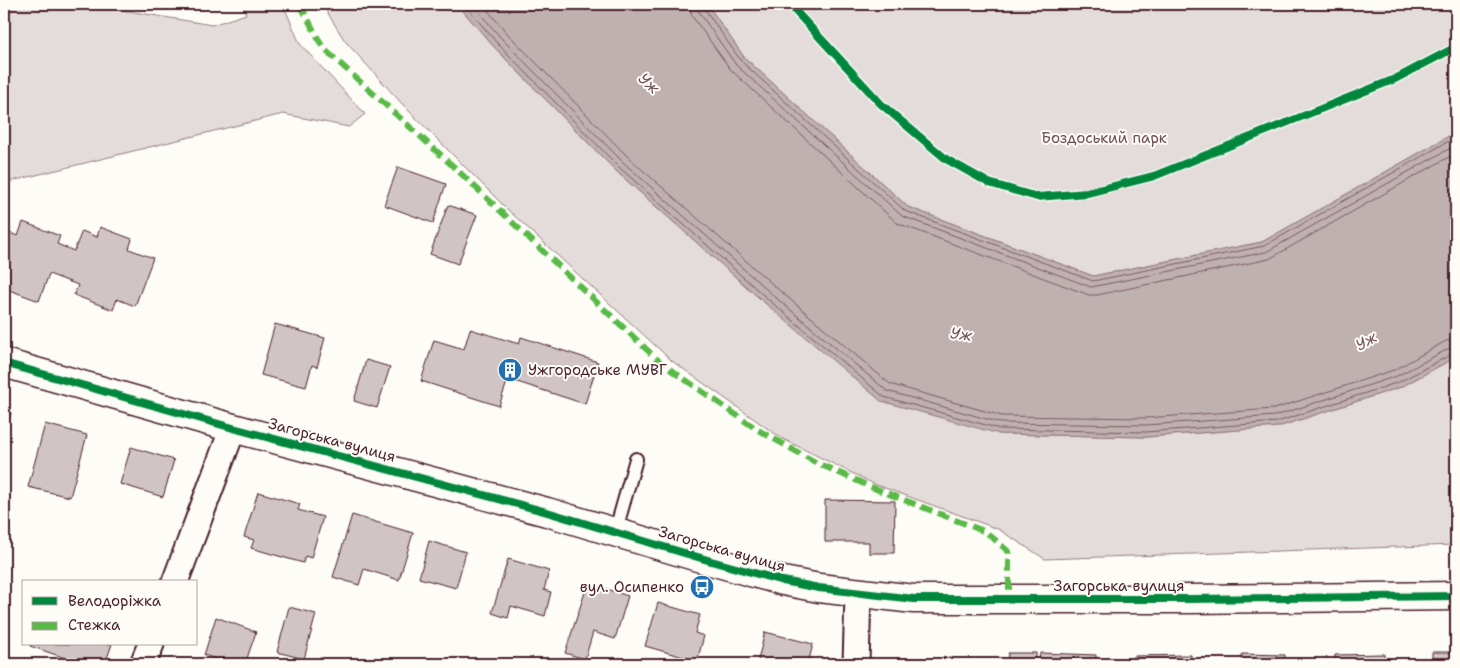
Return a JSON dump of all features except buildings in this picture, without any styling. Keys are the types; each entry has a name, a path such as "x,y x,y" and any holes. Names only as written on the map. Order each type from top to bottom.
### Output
{"street":[{"name":"Загорська вулиця","path":"4,362 233,428 547,512 783,581 858,594 914,600 1456,596"},
{"path":"175,580 233,428"},
{"path":"856,664 858,594"},
{"path":"143,664 150,646"}],"lane":[{"path":"616,533 636,460"}],"green space":[{"path":"4,4 86,4 212,25 246,14 243,4 283,4 300,44 365,114 349,127 283,114 4,183"},
{"path":"322,4 457,4 494,47 616,171 766,304 999,434 1146,437 1278,427 1401,387 1456,357 1456,545 1045,559 998,529 874,484 781,438 672,361 507,209 405,107 345,41"},
{"name":"Боздоський парк","path":"707,4 1456,4 1456,132 1262,242 1093,276 908,207 744,57"}],"water":[{"name":"Уж","path":"457,4 707,4 744,57 908,207 1093,276 1262,242 1456,132 1456,357 1401,387 1278,427 1146,437 999,434 881,401 766,304 616,171 494,47"}],"marked path":[{"path":"300,4 323,48 454,167 661,363 758,430 817,463 871,487 986,532 1009,552 1009,599"}],"cycle path":[{"path":"789,4 881,104 946,159 989,183 1037,197 1087,193 1154,176 1395,79 1456,47"},
{"path":"4,363 233,428 547,512 783,581 819,588 914,599 1190,599 1456,596"}],"place":[{"name":"Ужгородське МУВГ","path":"510,370"},
{"name":"вул. Осипенко","path":"702,587"}]}
